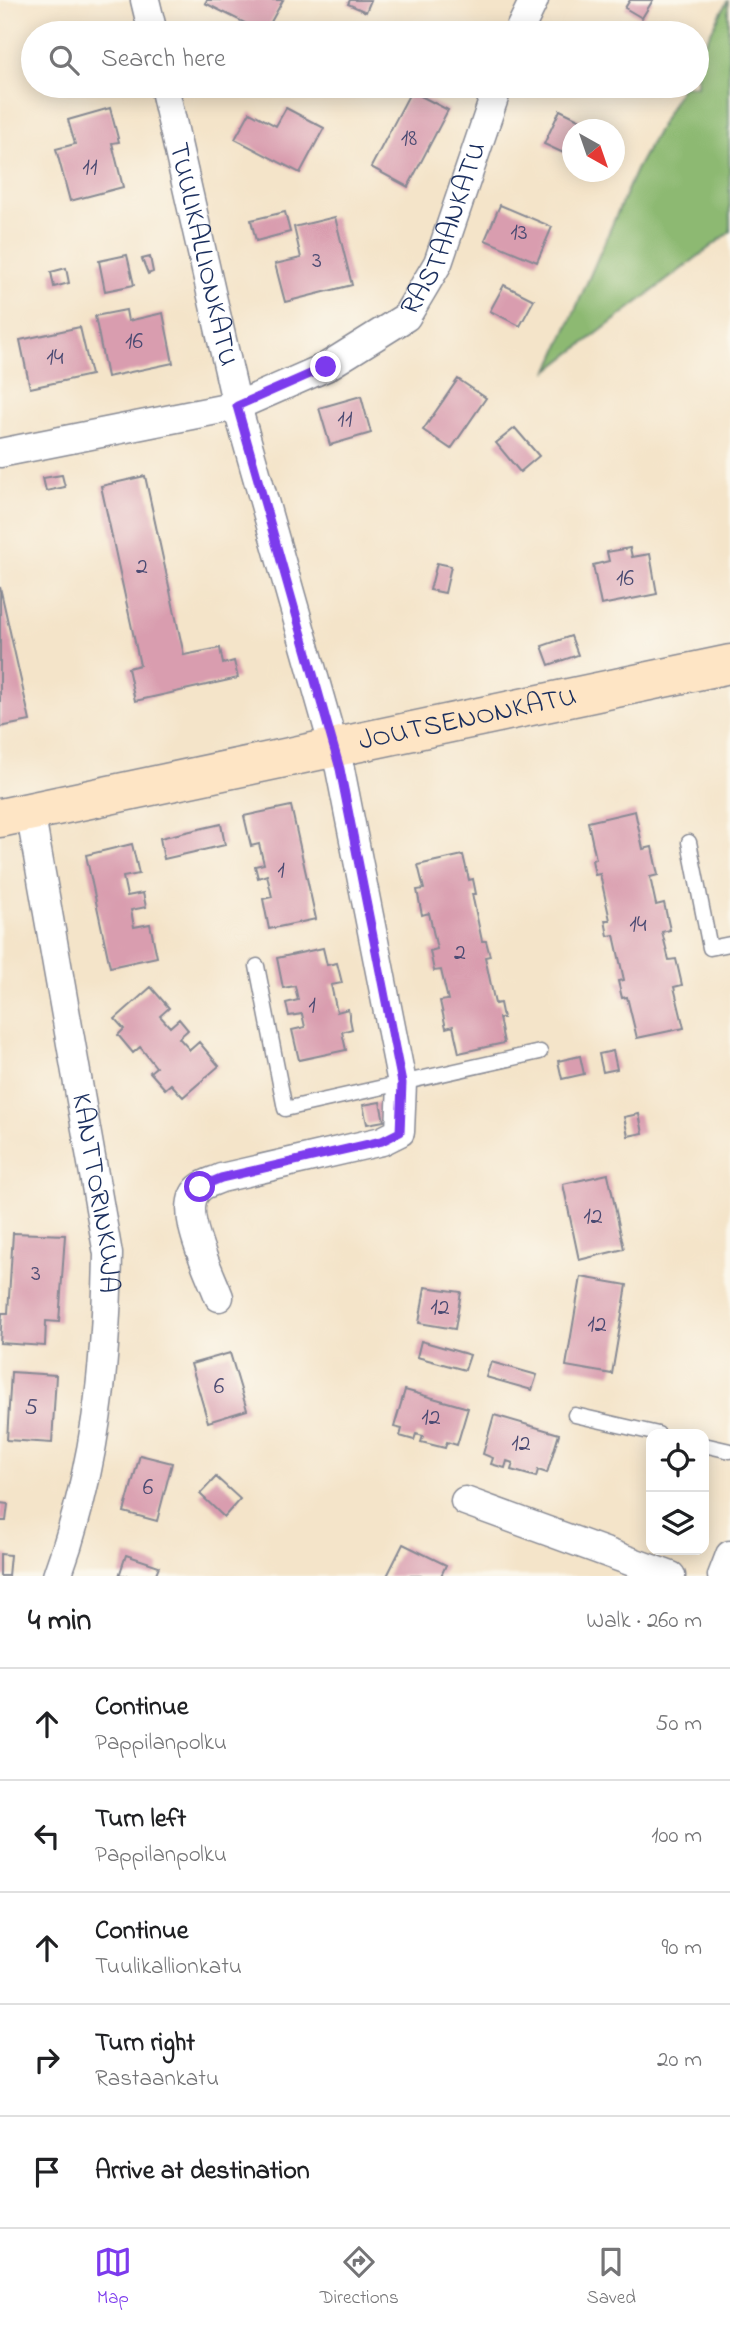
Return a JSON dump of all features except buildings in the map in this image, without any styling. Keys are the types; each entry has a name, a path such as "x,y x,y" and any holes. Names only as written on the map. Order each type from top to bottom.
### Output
{"main road":[{"name":"JOUTSENONKATU","path":"15,815 730,664"}],"street":[{"path":"145,0 150,21"},
{"path":"524,21 534,0"},
{"name":"TUULIKALLIONKATU","path":"167,98 237,406 333,746 371,917 402,1083 400,1132 382,1141 221,1178 200,1187 189,1202 190,1221 219,1297"},
{"name":"RASTAANKATU","path":"0,453 237,406 326,367 406,317 438,263 494,98"},
{"name":"KANTTORINKUJA","path":"15,815 108,1254 100,1404 86,1486 57,1576"},
{"path":"465,1501 671,1576"},
{"path":"722,1576 730,1555"}],"lane":[{"path":"690,842 710,948 730,944"},
{"path":"257,966 285,1109 540,1052"},
{"path":"575,1415 646,1431"},
{"path":"709,1446 730,1451"}],"green space":[{"path":"728,0 730,232 549,370 636,170 675,98 709,98 709,36"}],"route":[{"path":"200,1187 221,1178 382,1141 400,1132 403,1110 402,1083 340,769 237,406 326,367"}]}
